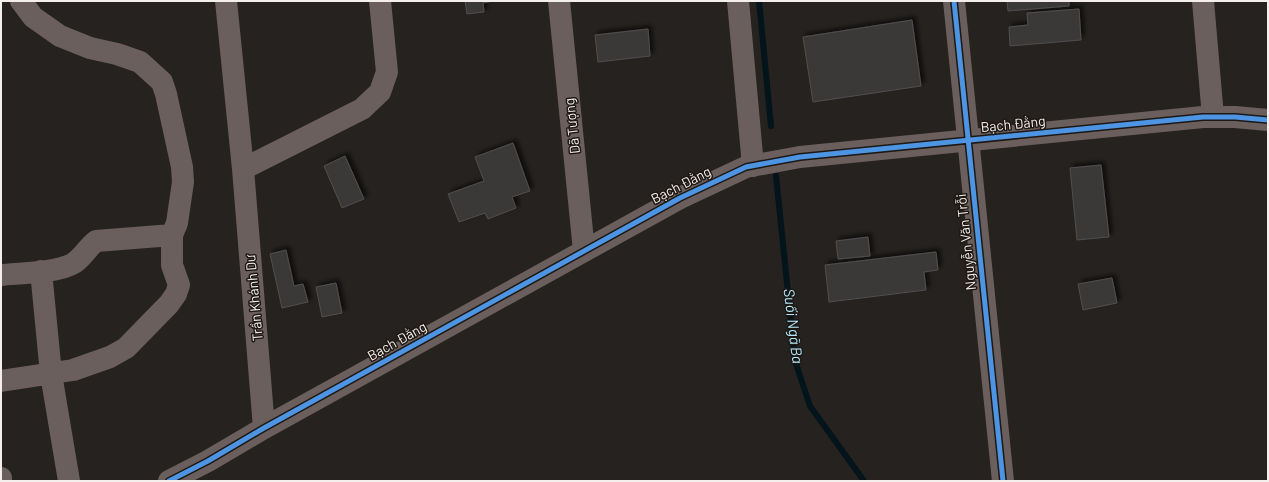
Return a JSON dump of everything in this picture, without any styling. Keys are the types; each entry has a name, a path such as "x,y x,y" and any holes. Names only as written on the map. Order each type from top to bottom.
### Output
{"street":[{"path":"1,381 51,374 90,365 110,357 126,348 169,304 176,294 178,285 172,265 172,235 177,223 183,182 182,167 162,82 140,62 117,54 90,48 60,36 33,17 21,1"},
{"name":"Trần Khánh Dư","path":"226,1 243,169 264,428"},
{"path":"243,169 362,109 380,92 387,72 380,1"},
{"name":"Dã Tượng","path":"559,1 584,251"},
{"path":"738,1 753,166"},
{"name":"Nguyễn Văn Trỗi","path":"954,1 1003,481"},
{"path":"1203,1 1213,117"},
{"name":"Bạch Đằng","path":"169,481 208,461 264,428 680,198 746,167 800,157 1203,117 1235,117 1268,120"},
{"path":"1,275 64,268 82,257 91,245 96,242 172,235"},
{"path":"40,271 51,374 69,481"}],"building":[{"path":"465,1 494,1 483,3 484,12 467,14"},
{"path":"1007,1 1069,1 1069,6 1008,11"},
{"path":"1079,9 1081,40 1010,46 1009,27 1028,25 1027,13"},
{"path":"912,20 921,86 813,102 803,37"},
{"path":"648,29 650,56 598,62 595,35"},
{"path":"513,143 530,191 512,197 516,208 488,219 485,213 459,222 448,194 484,181 475,157"},
{"path":"345,156 364,199 342,208 324,166"},
{"path":"1101,165 1109,237 1077,240 1070,168"},
{"path":"868,237 870,256 838,259 836,241"},
{"path":"286,250 294,286 303,284 308,302 282,308 270,254"},
{"path":"936,252 938,270 924,272 926,290 829,302 825,265"},
{"path":"1112,278 1117,303 1083,310 1078,284"},
{"path":"336,283 342,313 322,317 316,287"}],"waterway":[{"name":"Suối Ngã Ba","path":"759,1 771,126"},
{"name":"Suối Ngã Ba","path":"776,176 795,361 810,406 864,481"}],"cycle path":[{"path":"954,1 1003,481"},
{"path":"169,481 208,461 264,428 680,198 746,167 800,157 1203,117 1235,117 1268,120"}]}
